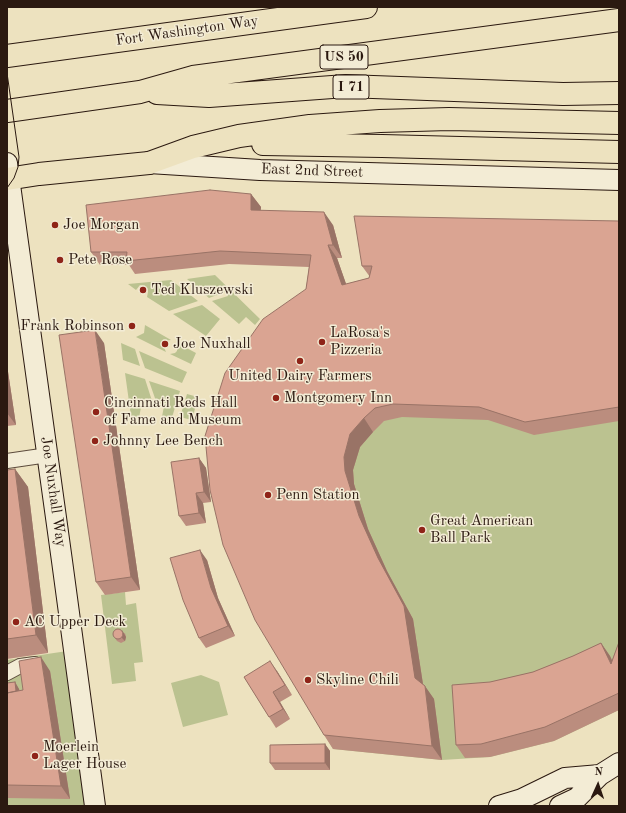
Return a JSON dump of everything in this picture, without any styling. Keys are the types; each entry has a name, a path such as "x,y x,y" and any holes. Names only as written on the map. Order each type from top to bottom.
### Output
{"main road":[{"name":"Fort Washington Way","path":"7,56 366,7"},
{"name":"US 50","path":"140,92 193,77 619,20"},
{"name":"I 71","path":"7,111 140,92 209,96 346,86 563,94 619,94"},
{"path":"149,163 193,147 240,136 310,126 380,121 448,119 619,123"},
{"path":"193,147 294,144 619,152"},
{"name":"East 2nd Street","path":"8,173 39,174 149,163 260,170 619,180"},
{"name":"Joe Nuxhall Way","path":"8,173 95,806"},
{"path":"560,806 577,798 600,775 619,763"},
{"path":"499,806 522,799 565,778 600,775"}],"street":[{"path":"7,461 48,456"},
{"path":"7,673 20,666 35,664"}],"green space":[{"path":"215,275 260,319 255,325 246,317 239,324 212,301 228,296 225,292 209,298 187,279"},
{"path":"171,280 198,301 169,311 147,297 147,287 140,285 136,290 128,284"},
{"path":"202,305 220,319 206,336 173,314"},
{"name":"Great American Ball Park","path":"619,312 619,710 554,741 490,757 442,760 333,749 264,634 234,386"},
{"path":"145,325 171,340 164,341 162,343 166,352 136,337 144,333"},
{"path":"121,343 135,349 140,366 123,360"},
{"path":"177,343 196,353 191,364 170,354 177,351"},
{"path":"139,351 187,372 182,383 145,368"},
{"path":"125,373 145,379 153,404 142,402 139,418 131,416"},
{"path":"149,381 180,391 170,424 161,422 164,406 157,404"},
{"path":"187,394 198,397 192,420 180,417"},
{"path":"125,592 126,605 136,603 143,662 134,663 136,681 112,684 101,595"},
{"path":"74,650 95,806 7,806 7,660"},
{"path":"201,675 219,682 228,715 183,727 171,683"}],"building":[{"path":"210,190 251,194 251,210 324,212 333,245 328,245 342,285 369,278 372,266 362,266 354,216 619,221 619,407 525,422 479,407 393,404 375,408 350,434 344,457 345,471 359,516 378,558 404,606 415,678 425,686 432,746 324,735 255,620 223,545 210,490 205,436 225,373 263,319 306,289 311,255 220,251 126,261 127,252 91,252 86,205"},
{"name":"Cincinnati Reds Hall of Fame and Museum","path":"95,330 131,577 96,582 59,335"},
{"path":"199,458 204,492 196,493 199,513 179,516 171,462"},
{"path":"15,469 36,635 7,639 7,470"},
{"path":"200,550 211,588 228,626 199,638 183,600 170,558"},
{"path":"116,629 120,629 122,630 122,638 116,639 113,636 113,632"},
{"path":"619,642 619,693 545,727 481,744 456,745 452,685 490,682 533,672 601,643 611,664"},
{"name":"Moerlein Lager House","path":"41,657 61,786 7,785 7,693 23,690 19,661"},
{"path":"270,661 285,685 273,692 283,709 269,717 244,677"},
{"path":"15,682 16,691 7,693 7,683"},
{"path":"325,744 325,763 270,763 270,745"}],"tram line":[{"path":"7,73 19,157 18,167 14,178 7,188"}],"place":[{"name":"Joe Morgan","path":"55,225"},
{"name":"Pete Rose","path":"60,260"},
{"name":"Ted Kluszewski","path":"143,290"},
{"name":"Frank Robinson","path":"132,326"},
{"name":"LaRosa's Pizzeria","path":"322,342"},
{"name":"Joe Nuxhall","path":"165,344"},
{"name":"United Dairy Farmers","path":"300,361"},
{"name":"Montgomery Inn","path":"276,398"},
{"name":"Cincinnati Reds Hall of Fame and Museum","path":"96,412"},
{"name":"Johnny Lee Bench","path":"95,441"},
{"name":"Penn Station","path":"268,495"},
{"name":"Great American Ball Park","path":"422,530"},
{"name":"AC Upper Deck","path":"16,622"},
{"name":"Skyline Chili","path":"308,680"},
{"name":"Moerlein Lager House","path":"35,756"}]}
